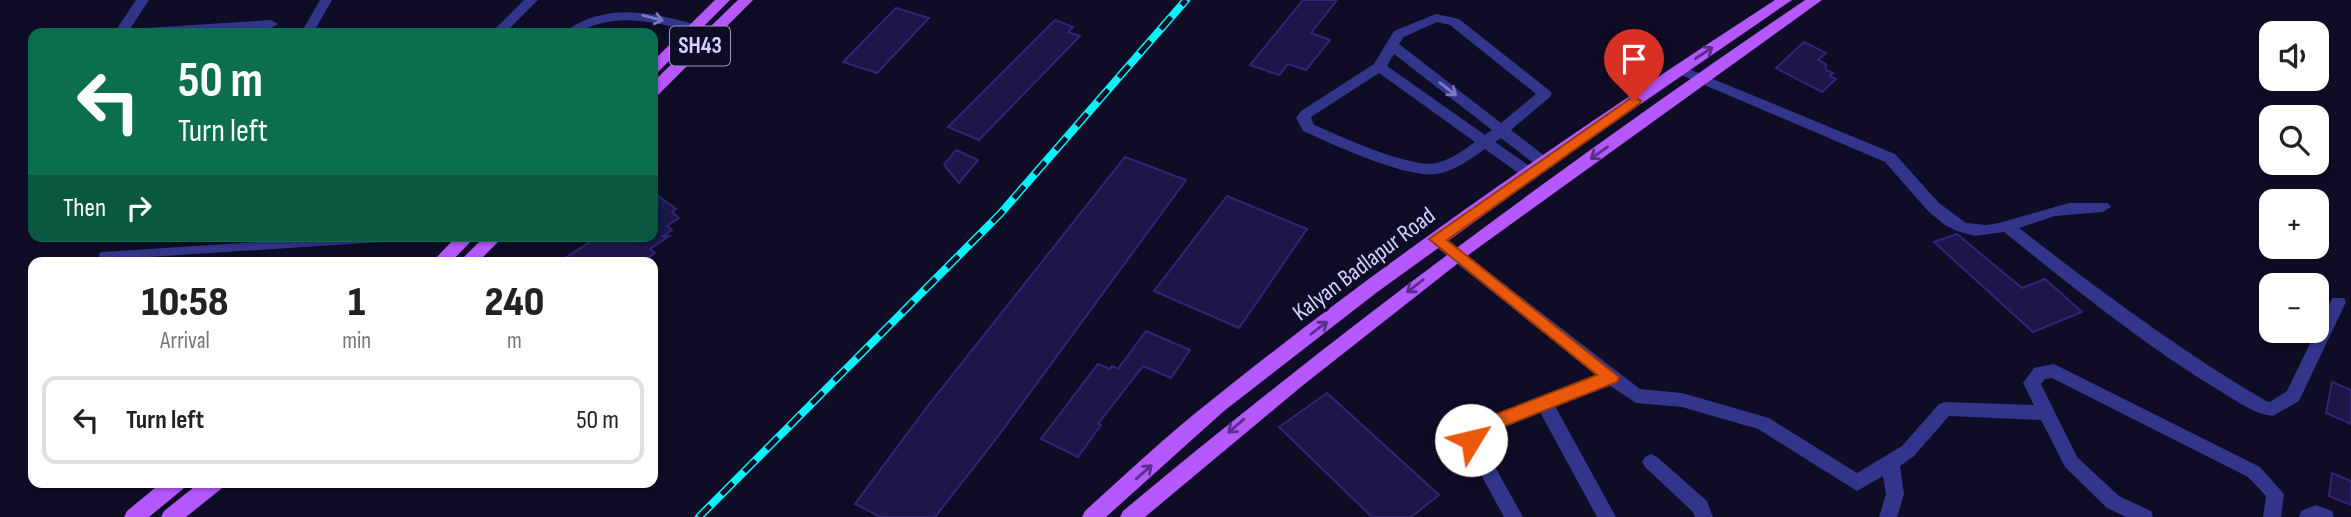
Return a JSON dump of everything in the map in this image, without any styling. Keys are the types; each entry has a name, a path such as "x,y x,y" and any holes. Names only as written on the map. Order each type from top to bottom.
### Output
{"main road":[{"name":"SH43","path":"658,64 723,0"},
{"name":"SH43","path":"658,86 746,0"},
{"name":"Kalyan Badlapur Road","path":"1092,517 1234,393 1436,239 1679,69 1787,5 1815,0"},
{"name":"Kalyan Badlapur Road","path":"1130,517 1249,415 1457,254 1703,79 1787,5"},
{"path":"445,257 462,242"},
{"path":"472,257 485,242"},
{"path":"134,517 170,488"},
{"path":"172,517 208,488"}],"street":[{"path":"123,28 143,0"},
{"path":"310,28 326,0"},
{"path":"502,28 533,0"},
{"path":"1436,19 1447,19 1545,92 1486,141 1443,167 1427,169 1308,128 1303,118 1379,67 1394,47 1399,34 1436,19"},
{"path":"207,28 271,24"},
{"path":"1394,47 1502,130 1538,169"},
{"path":"1379,67 1486,141 1538,169"},
{"path":"1679,69 1890,158 1906,171 1948,220 1964,229 1979,231 2008,227 2048,212 2080,206 2103,207"},
{"path":"2008,227 2099,299 2202,371 2263,408 2273,409 2292,397 2338,302"},
{"path":"1436,239 1636,396 1682,400 1763,423 1857,483 1908,451 1945,409 2047,413"},
{"path":"2144,517 2115,509 2071,462 2032,383 2040,373 2053,371 2254,472 2275,494 2272,517"},
{"path":"1514,517 1471,440 1474,430 1611,377"},
{"path":"1544,403 1607,517"},
{"path":"1651,462 1700,507 1704,517"},
{"path":"1888,517 1895,494 1890,462"},
{"path":"2308,517 2316,513 2325,517"}],"lane":[{"path":"576,28 590,15 611,10 713,34"},
{"path":"103,256 319,242"}],"building":[{"path":"1303,0 1337,0 1311,33 1330,40 1306,70 1288,64 1279,75 1250,65"},
{"path":"896,8 929,18 877,73 843,62"},
{"path":"1055,20 1073,27 1068,32 1080,36 979,140 948,127"},
{"path":"1804,42 1826,53 1818,60 1826,64 1826,70 1833,73 1830,76 1836,79 1822,92 1776,68"},
{"path":"956,150 978,160 959,183 944,165"},
{"path":"1125,157 1186,180 996,439 935,517 881,517 855,504 927,407"},
{"path":"658,196 676,209 672,212 679,218 667,226 672,230 663,236 669,236 650,249 655,253 649,257 567,257 590,242 658,242"},
{"path":"1227,196 1307,229 1239,328 1154,291"},
{"path":"1957,234 2022,288 2045,279 2082,312 2033,332 1934,242"},
{"path":"1146,331 1190,350 1171,378 1143,366 1098,424 1101,425 1078,457 1041,439 1098,364 1118,369"},
{"path":"2332,382 2351,390 2351,424 2326,413"},
{"path":"1327,393 1439,495 1411,517 1372,517 1279,427"},
{"path":"2332,473 2351,481 2351,505 2329,496"}],"railway":[{"path":"699,517 1000,214 1186,0"}],"route":[{"path":"1471,440 1474,430 1611,377 1436,239 1634,101"}]}
